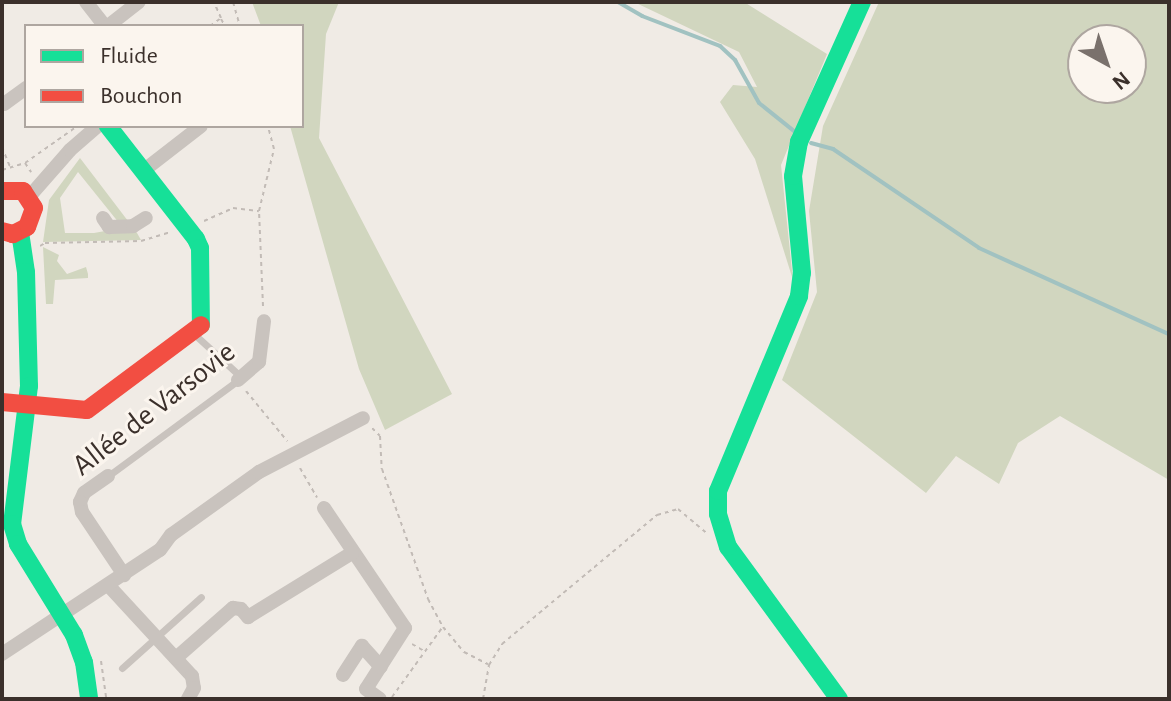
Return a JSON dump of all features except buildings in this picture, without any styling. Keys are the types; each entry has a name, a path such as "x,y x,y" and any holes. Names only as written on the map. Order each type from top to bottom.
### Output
{"street":[{"path":"86,2 104,24"},
{"path":"109,24 139,2"},
{"path":"839,699 728,547 718,514 718,491 726,465 799,296 802,273 793,176 799,142 862,2"},
{"path":"4,104 24,89"},
{"path":"29,197 70,150 96,128"},
{"path":"2,402 87,410 202,324 200,248 110,128"},
{"path":"143,171 198,128"},
{"path":"4,179 29,197 34,214 11,232 26,272 28,404 7,525 63,614 81,651 89,699"},
{"path":"103,218 109,227 133,226 146,218"},
{"name":"Allée de Varsovie","path":"240,378 259,362 264,321"},
{"path":"2,654 124,575 246,481 293,452 363,418"},
{"name":"Allée de Varsovie","path":"108,476 84,493 80,502 82,512 124,575"},
{"path":"324,508 405,628 366,689 380,699"},
{"path":"176,658 233,608 241,609 248,617 352,553"},
{"path":"108,585 192,676 194,688 188,699"},
{"path":"343,675 362,646 381,667"}],"lane":[{"path":"193,333 240,378"},
{"name":"Allée de Varsovie","path":"108,476 240,378"},
{"path":"122,668 155,635 201,597"}],"path":[{"path":"214,2 224,24"},
{"path":"233,2 239,24"},
{"path":"213,24 221,18"},
{"path":"4,179 73,128"},
{"path":"264,321 259,211 274,149 269,128"},
{"path":"2,147 4,179"},
{"path":"25,163 36,179"},
{"path":"187,228 233,208 259,211"},
{"path":"240,378 293,452 324,508"},
{"path":"363,418 380,436 382,469 428,599 443,627 464,652 489,665"},
{"path":"483,699 489,665 502,644 657,515 678,509 728,547"},
{"path":"390,699 443,627"},
{"path":"400,637 425,652"},
{"path":"97,650 106,699"}],"green space":[{"path":"252,2 339,2 326,34 319,138 452,394 385,430 359,369 291,128 304,128 304,24 260,24"},
{"path":"634,2 744,2 827,54 781,165 793,280 755,159 720,102 733,85 757,87 739,52"},
{"path":"879,2 1169,2 1169,480 1060,416 1018,443 999,484 956,456 926,493 782,380 817,292 809,211 823,126"},
{"path":"80,158 128,221 119,223 78,172 60,198 65,233 94,233 133,226 141,240 43,242 49,200"},
{"path":"43,247 59,255 57,261 67,274 86,267 88,274 88,278 55,280 53,304 46,304"}],"waterway":[{"path":"618,2 642,16 720,46 735,60 759,103 794,131"},
{"path":"811,143 833,149 979,248 1169,334"}],"traffic: fast":[{"path":"839,699 728,547 718,514 718,491 799,296 802,273 793,176 799,142 862,2"},
{"path":"110,128 196,239 200,248 201,325"},
{"path":"20,232 26,272 29,386 12,524 18,544 74,635 84,662 89,699"}],"traffic: jam":[{"path":"2,191 23,191 34,208 27,227 13,234 2,231"},
{"path":"2,402 87,410 201,325"}]}
